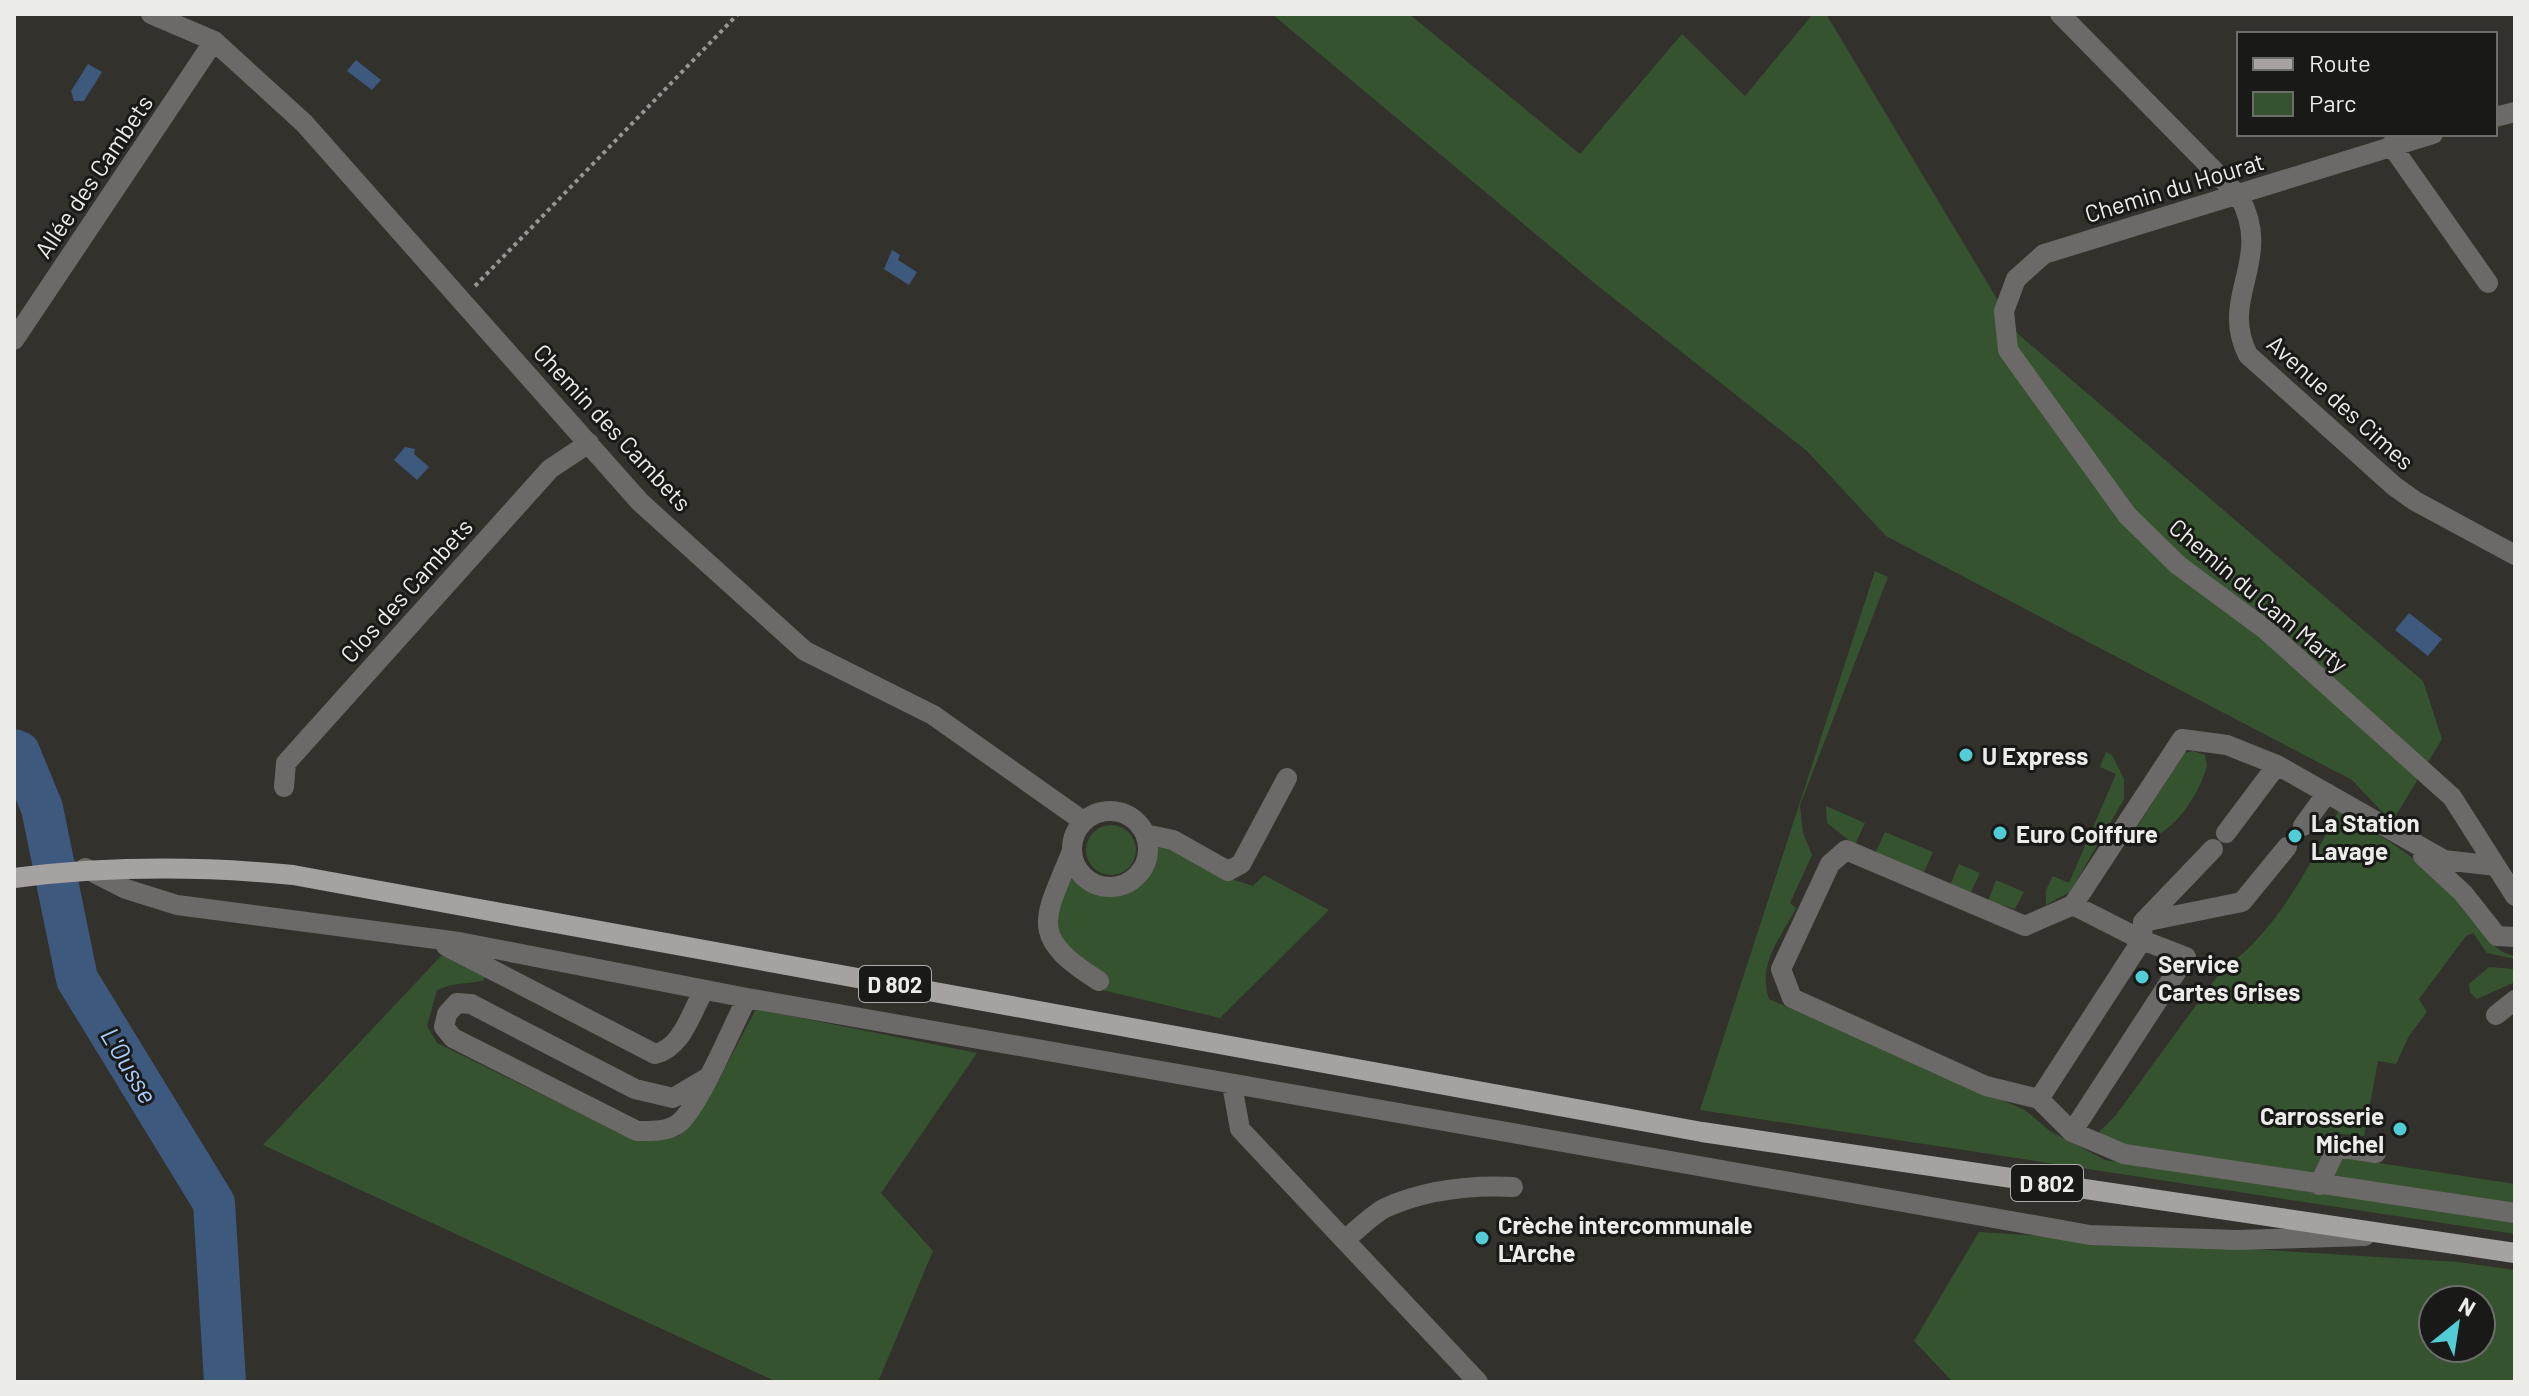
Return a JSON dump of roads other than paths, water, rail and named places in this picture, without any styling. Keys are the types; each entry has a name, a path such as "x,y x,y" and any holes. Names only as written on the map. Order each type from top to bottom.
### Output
{"main road":[{"name":"D 802","path":"14,878 79,869 228,869 293,875 1702,1132 2515,1253"}],"street":[{"name":"Chemin des Cambets","path":"151,14 214,41 304,123 640,502 805,651 933,715 1083,821"},
{"name":"Avenue des Cimes","path":"2060,14 2239,196 2249,214 2254,244 2237,317 2238,335 2248,355 2394,486 2415,501 2515,555"},
{"name":"Allée des Cambets","path":"14,340 214,41"},
{"name":"Chemin du Hourat","path":"2004,311 2016,279 2044,254 2425,136"},
{"path":"2391,145 2488,283"},
{"name":"Chemin du Cam Marty","path":"2004,311 2008,350 2127,515 2178,565 2266,630 2452,797 2515,896"},
{"name":"Clos des Cambets","path":"284,787 286,763 550,469 589,443"},
{"path":"2496,866 2444,860 2277,765 2227,745 2182,739 2073,905 2025,926 1846,850 1830,864 1781,969 1792,998 1986,1086 2039,1099 2072,1132 2124,1154 2515,1213"},
{"path":"2039,1099 2142,931 2219,841 2277,765"},
{"path":"1145,834 1173,840 1228,871 1241,864 1287,778"},
{"path":"2303,826 2327,793"},
{"path":"1072,851 1082,875 1092,883 1119,886 1140,872 1148,848 1139,824 1118,812 1105,811 1083,821 1073,840 1072,851 1045,917 1048,936 1080,969 1099,981"},
{"path":"2403,837 2463,893 2497,936 2515,937"},
{"path":"2142,931 2242,902 2287,847"},
{"path":"79,869 126,889 177,905 432,939 1232,1085 2090,1235 2237,1240 2392,1235"},
{"path":"2072,1132 2186,957 2142,931 2073,905"},
{"path":"432,939 655,1054 669,1051 677,1041 704,990"},
{"path":"705,1079 673,1098 635,1089 471,1004 457,1003 447,1014 444,1027 453,1038 637,1131 660,1131 678,1124 691,1108 747,998"},
{"path":"2496,1015 2515,1000"},
{"path":"1232,1085 1240,1129 1478,1382"},
{"path":"2319,1185 2337,1147 2376,1153"},
{"path":"1346,1239 1384,1209 1434,1192 1477,1186 1513,1187"}],"water":[{"path":"356,60 381,80 372,90 347,71"},
{"path":"88,64 102,72 84,101 74,101 71,91"},
{"path":"892,250 900,255 898,260 917,272 909,285 884,269"},
{"path":"405,447 415,449 414,454 429,467 417,480 394,460"},
{"path":"2409,613 2442,639 2428,656 2395,630"}],"waterway":[{"name":"L'Ousse","path":"14,750 19,752 42,808 77,979 214,1203 225,1382"}],"place":[{"name":"U Express","path":"1966,755"},
{"name":"Euro Coiffure","path":"2000,833"},
{"name":"La Station Lavage","path":"2295,836"},
{"name":"Service Cartes Grises","path":"2142,977"},
{"name":"Carrosserie Michel","path":"2400,1129"},
{"name":"Crèche intercommunale L'Arche","path":"1482,1238"}]}
